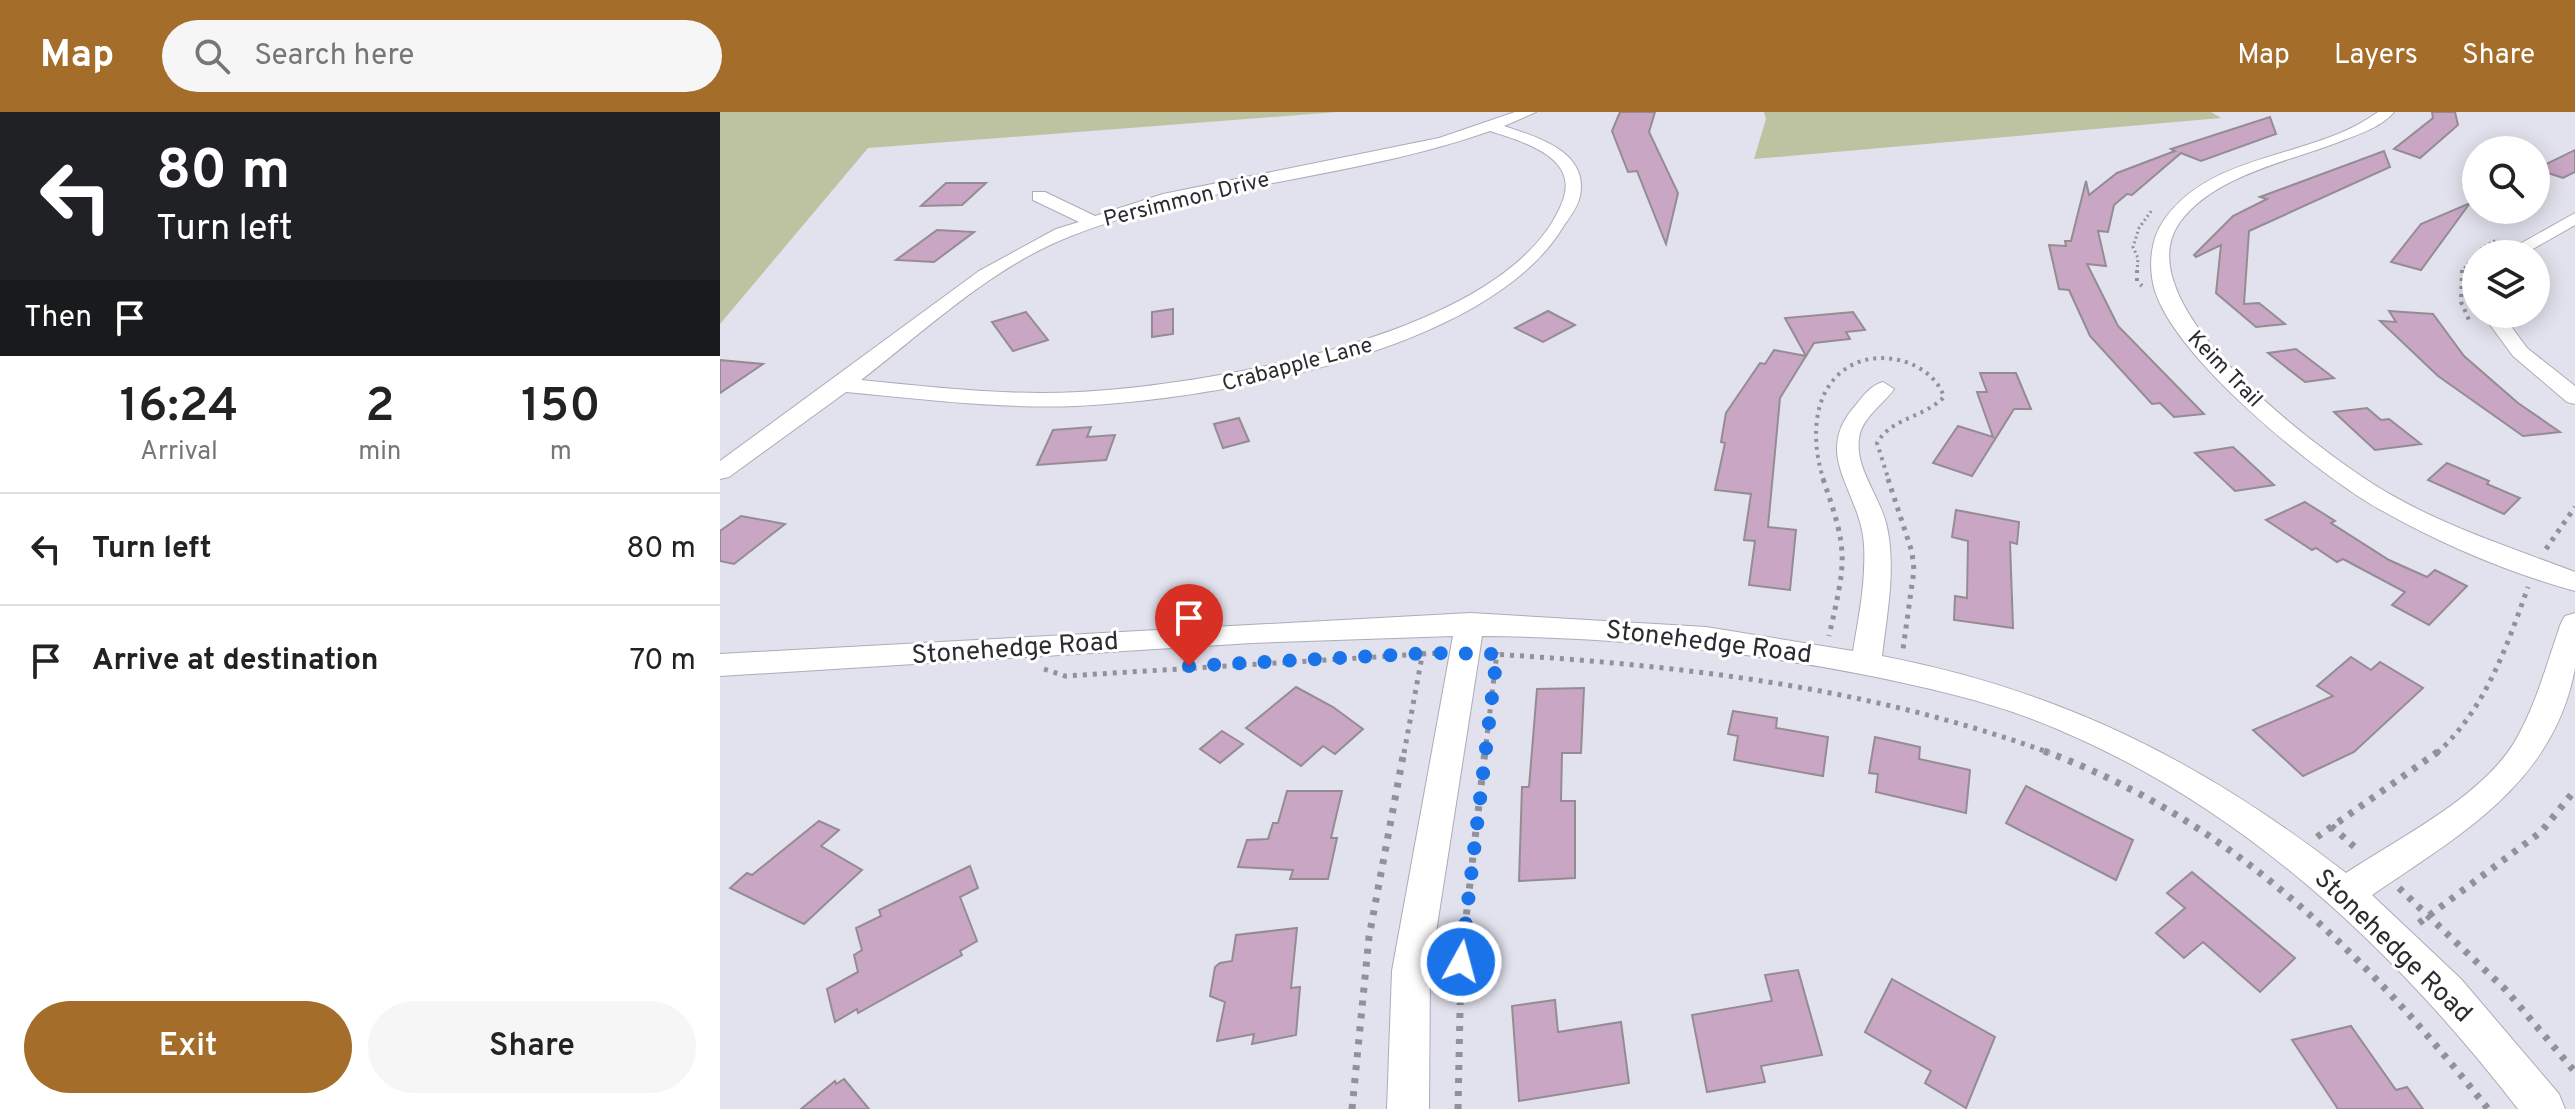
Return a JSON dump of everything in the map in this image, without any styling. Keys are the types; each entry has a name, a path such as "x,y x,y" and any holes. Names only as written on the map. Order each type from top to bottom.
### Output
{"street":[{"name":"Persimmon Drive","path":"720,472 844,385 986,275 1025,251 1091,221 1163,199 1429,145 1529,112"},
{"name":"Keim Trail","path":"2387,112 2361,128 2226,181 2198,196 2175,217 2162,240 2161,271 2168,300 2191,335 2269,413 2348,480 2441,530 2575,582"},
{"name":"Crabapple Lane","path":"844,385 1019,400 1146,394 1211,386 1290,369 1353,351 1422,325 1473,300 1542,248 1559,228 1575,191 1574,174 1562,158 1539,143 1490,126"},
{"path":"1039,196 1091,221"},
{"path":"2536,240 2575,218"},
{"path":"2502,328 2520,352 2575,397"},
{"path":"1866,663 1875,593 1875,525 1852,468 1847,439 1856,419 1883,389"},
{"path":"2347,892 2494,789 2523,755 2564,694 2575,623"},
{"name":"Stonehedge Road","path":"720,665 1349,626 1483,642 1682,633 1765,644 1866,663 1983,690 2087,728 2179,776 2273,836 2347,892 2439,981 2544,1109"},
{"path":"1408,1109 1411,971 1483,642"}],"path":[{"path":"2141,292 2144,287 2137,281 2138,258 2133,247 2139,228 2156,206"},
{"path":"2477,331 2461,302 2461,271 2482,248 2508,234"},
{"path":"2317,837 2421,767 2451,742 2476,709 2497,667 2536,568 2575,507"},
{"path":"2536,568 2555,555"},
{"path":"2536,568 2540,590"},
{"path":"1352,1109 1369,937 1425,638"},
{"path":"1458,1109 1461,962 1483,642"},
{"path":"1035,668 1065,676 1422,653 1483,642 1812,688 1988,730 2079,765 2137,793 2197,830 2287,897 2344,946 2416,1019 2488,1109"},
{"path":"2419,923 2541,832 2575,790"},
{"path":"2330,826 2506,990 2575,1072"}],"green space":[{"path":"720,112 1337,112 868,148 720,324"},
{"path":"1764,112 2211,112 2221,118 1754,159 1766,119"}],"building":[{"path":"1620,112 1655,112 1649,132 1678,193 1666,244 1637,171 1628,172 1612,131"},
{"path":"2432,112 2455,112 2458,125 2420,158 2394,149 2433,118"},
{"path":"2270,117 2276,134 2201,161 2181,153 2132,195 2127,194 2114,205 2108,232 2098,231 2106,266 2087,264 2118,326 2204,414 2174,417 2160,403 2152,404 2090,336 2069,290 2059,289 2049,245 2066,246 2065,241 2071,241 2086,181 2089,195 2117,173 2175,151 2171,149"},
{"path":"2575,150 2575,172 2563,178 2550,174 2550,162"},
{"path":"2384,151 2390,167 2249,231 2244,304 2259,303 2285,324 2256,327 2216,293 2221,245 2196,257 2194,255 2233,216 2267,199 2260,197"},
{"path":"946,183 986,183 962,205 921,206"},
{"path":"2462,206 2462,214 2421,270 2391,262 2421,224"},
{"path":"937,230 974,232 934,262 896,260"},
{"path":"1173,309 1173,334 1152,337 1152,312"},
{"path":"1548,311 1575,325 1543,342 1515,328"},
{"path":"2389,311 2433,314 2464,356 2518,403 2560,432 2523,436 2438,376 2380,321 2396,322"},
{"path":"1026,312 1048,340 1013,351 992,322"},
{"path":"1853,312 1865,330 1846,332 1850,339 1814,343 1806,356 1785,318"},
{"path":"2296,349 2334,378 2305,382 2268,353"},
{"path":"1774,350 1806,356 1780,398 1768,527 1796,530 1790,590 1749,585 1755,541 1744,540 1751,494 1715,490 1725,443 1721,442 1726,413 1760,363 1765,364"},
{"path":"720,360 763,364 720,393"},
{"path":"1980,373 2016,373 2031,409 2014,409 1972,476 1933,463 1958,426 1993,437 1977,392 1987,392"},
{"path":"2367,408 2381,420 2389,419 2421,444 2375,450 2334,412"},
{"path":"1239,418 1249,441 1223,448 1214,424"},
{"path":"1091,427 1087,437 1115,435 1106,460 1037,465 1053,430"},
{"path":"2233,447 2274,485 2235,491 2195,453"},
{"path":"2447,463 2520,498 2504,514 2428,480"},
{"path":"2305,502 2335,521 2331,523 2389,560 2427,577 2435,570 2467,586 2429,625 2392,605 2405,592 2343,559 2337,562 2316,548 2312,550 2266,520"},
{"path":"1956,510 2019,522 2017,544 2010,542 2013,628 1954,620 1955,596 1967,598 1968,541 1952,537"},
{"path":"741,516 785,524 734,564 720,561 720,531"},
{"path":"2351,657 2371,670 2380,662 2423,688 2354,752 2303,776 2253,730 2333,696 2317,686"},
{"path":"1296,687 1333,707 1363,729 1335,754 1323,746 1301,766 1246,728"},
{"path":"1584,688 1581,753 1562,753 1561,801 1575,801 1575,878 1519,881 1522,787 1529,787 1537,689"},
{"path":"1733,711 1777,718 1776,728 1828,737 1823,776 1734,760 1738,736 1728,734"},
{"path":"1222,731 1243,744 1220,763 1200,749"},
{"path":"1875,737 1920,747 1919,759 1970,770 1966,813 1876,792 1878,774 1869,773"},
{"path":"2026,786 2133,840 2116,880 2006,823"},
{"path":"1287,791 1342,791 1331,838 1337,838 1328,879 1290,879 1293,870 1238,867 1247,840 1268,839 1273,823 1278,823"},
{"path":"819,821 839,830 821,846 862,870 804,924 730,888 747,873 752,875"},
{"path":"970,866 978,888 960,897 977,941 960,951 962,955 858,1013 857,1009 835,1022 827,989 858,972 854,955 862,950 856,928 881,916 879,910"},
{"path":"2192,872 2295,958 2260,992 2203,942 2184,958 2156,933 2185,908 2167,893"},
{"path":"1297,928 1291,988 1300,987 1296,1035 1252,1044 1254,1034 1217,1041 1225,1002 1210,996 1215,967 1232,961 1236,935"},
{"path":"1798,970 1822,1055 1761,1066 1765,1082 1707,1092 1692,1015 1772,1001 1765,975"},
{"path":"1892,979 1995,1037 1966,1108 1925,1083 1931,1071 1865,1032"},
{"path":"1555,1000 1558,1032 1621,1022 1629,1083 1519,1101 1512,1006"},
{"path":"2351,1026 2396,1090 2407,1087 2423,1109 2338,1109 2292,1040"},
{"path":"844,1079 869,1109 801,1109 835,1081 836,1084"}],"route":[{"path":"1189,666 1431,653 1497,654 1461,962"}]}
